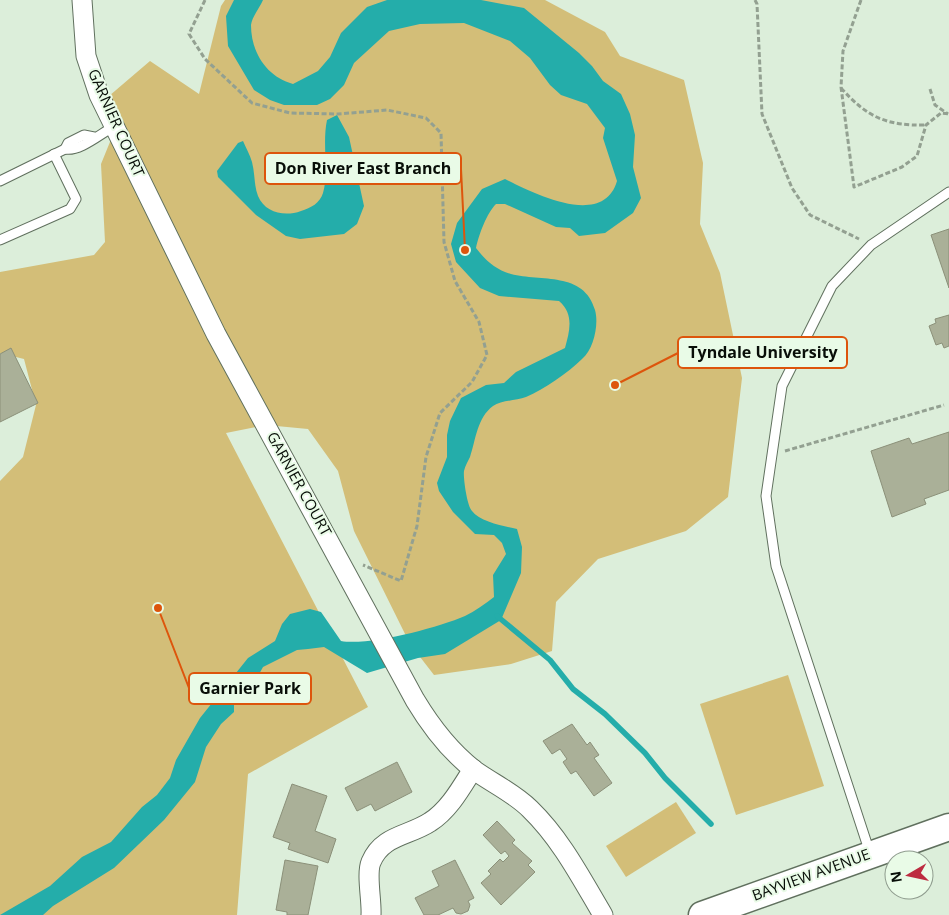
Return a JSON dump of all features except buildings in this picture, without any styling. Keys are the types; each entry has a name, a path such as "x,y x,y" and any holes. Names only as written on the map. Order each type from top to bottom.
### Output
{"main road":[{"name":"BAYVIEW AVENUE","path":"702,915 949,827"}],"street":[{"name":"GARNIER COURT","path":"82,0 86,56 99,95 216,334 373,619 415,700 425,716 449,745 473,769 529,807 553,832 603,915"},
{"path":"371,915 370,864 379,848 388,841 430,822 439,815 450,803 473,769"}],"lane":[{"path":"0,181 65,149 72,150 88,143 94,137 115,126"},
{"path":"0,240 70,210 76,199 54,154"},
{"path":"870,854 776,566 766,496 782,386 832,286 871,245 949,192"}],"path":[{"path":"204,0 189,34 205,59 252,103 290,113 338,114 387,110 426,118 441,133 444,242 455,281 479,322 487,355 472,382 440,412 426,457 417,526 401,581 361,564 345,568"},
{"path":"754,0 757,4 762,114 792,188 810,214 871,245"},
{"path":"861,0 843,51 841,87 854,187 902,167 917,156 926,126 941,113 949,114"},
{"path":"841,87 859,108 875,117 911,126 926,126"},
{"path":"930,89 935,105 949,114"},
{"path":"772,454 800,448 944,405"}],"shaded area":[{"path":"225,0 545,0 605,32 620,56 684,80 703,163 700,224 720,273 742,378 728,497 686,531 598,559 556,602 552,651 511,664 434,675 410,644 354,531 338,471 308,429 266,425 226,433 368,707 248,774 237,915 0,915 0,481 23,457 36,405 24,359 0,353 0,272 94,255 105,242 101,164 112,137 102,102 150,61 199,94 221,6"},
{"path":"788,675 824,786 736,815 700,704"},
{"path":"676,802 696,833 626,877 606,846"}],"water":[{"path":"234,0 263,0 254,15 251,25 257,54 268,70 275,76 293,84 318,71 330,57 341,33 367,7 387,0 481,0 524,8 579,53 603,81 621,94 630,114 635,135 633,167 641,198 633,213 605,233 579,236 570,228 556,227 505,204 496,204 479,236 476,248 496,267 511,274 560,280 571,284 581,289 589,298 596,316 596,329 590,349 576,364 556,380 533,394 496,404 488,411 480,423 470,457 464,469 468,503 472,511 486,521 517,529 522,547 521,573 501,620 445,654 418,658 367,673 324,647 297,650 263,667 252,687 238,692 234,696 234,712 221,724 206,747 195,782 164,820 114,868 53,906 43,915 0,915 50,886 82,857 111,842 142,807 157,795 170,778 176,760 200,718 248,658 275,641 282,624 290,614 310,609 321,612 341,641 368,641 421,631 453,621 484,605 494,597 493,575 506,554 502,543 494,535 475,534 453,512 439,491 437,483 447,457 447,435 450,421 461,398 486,385 504,383 516,372 565,348 570,323 567,311 559,301 499,296 480,288 456,262 451,244 457,223 482,189 505,179 549,198 583,205 598,203 609,195 617,181 603,138 605,128 587,104 561,95 550,85 530,58 510,41 464,23 420,24 389,31 354,63 344,85 330,99 317,105 284,105 270,100 254,90 228,46 226,16"},
{"path":"337,115 349,137 364,206 357,224 344,234 300,239 286,236 256,215 218,177 217,171 238,143 243,141 252,162 258,196 265,206 276,212 289,214 312,207 322,197 325,185 327,120"}],"waterway":[{"path":"497,616 550,660 573,689 605,714 645,753 665,778 711,824"}],"place":[{"name":"Don River East Branch","path":"465,250"},
{"name":"Tyndale University","path":"615,385"},
{"name":"Garnier Park","path":"158,608"}]}
